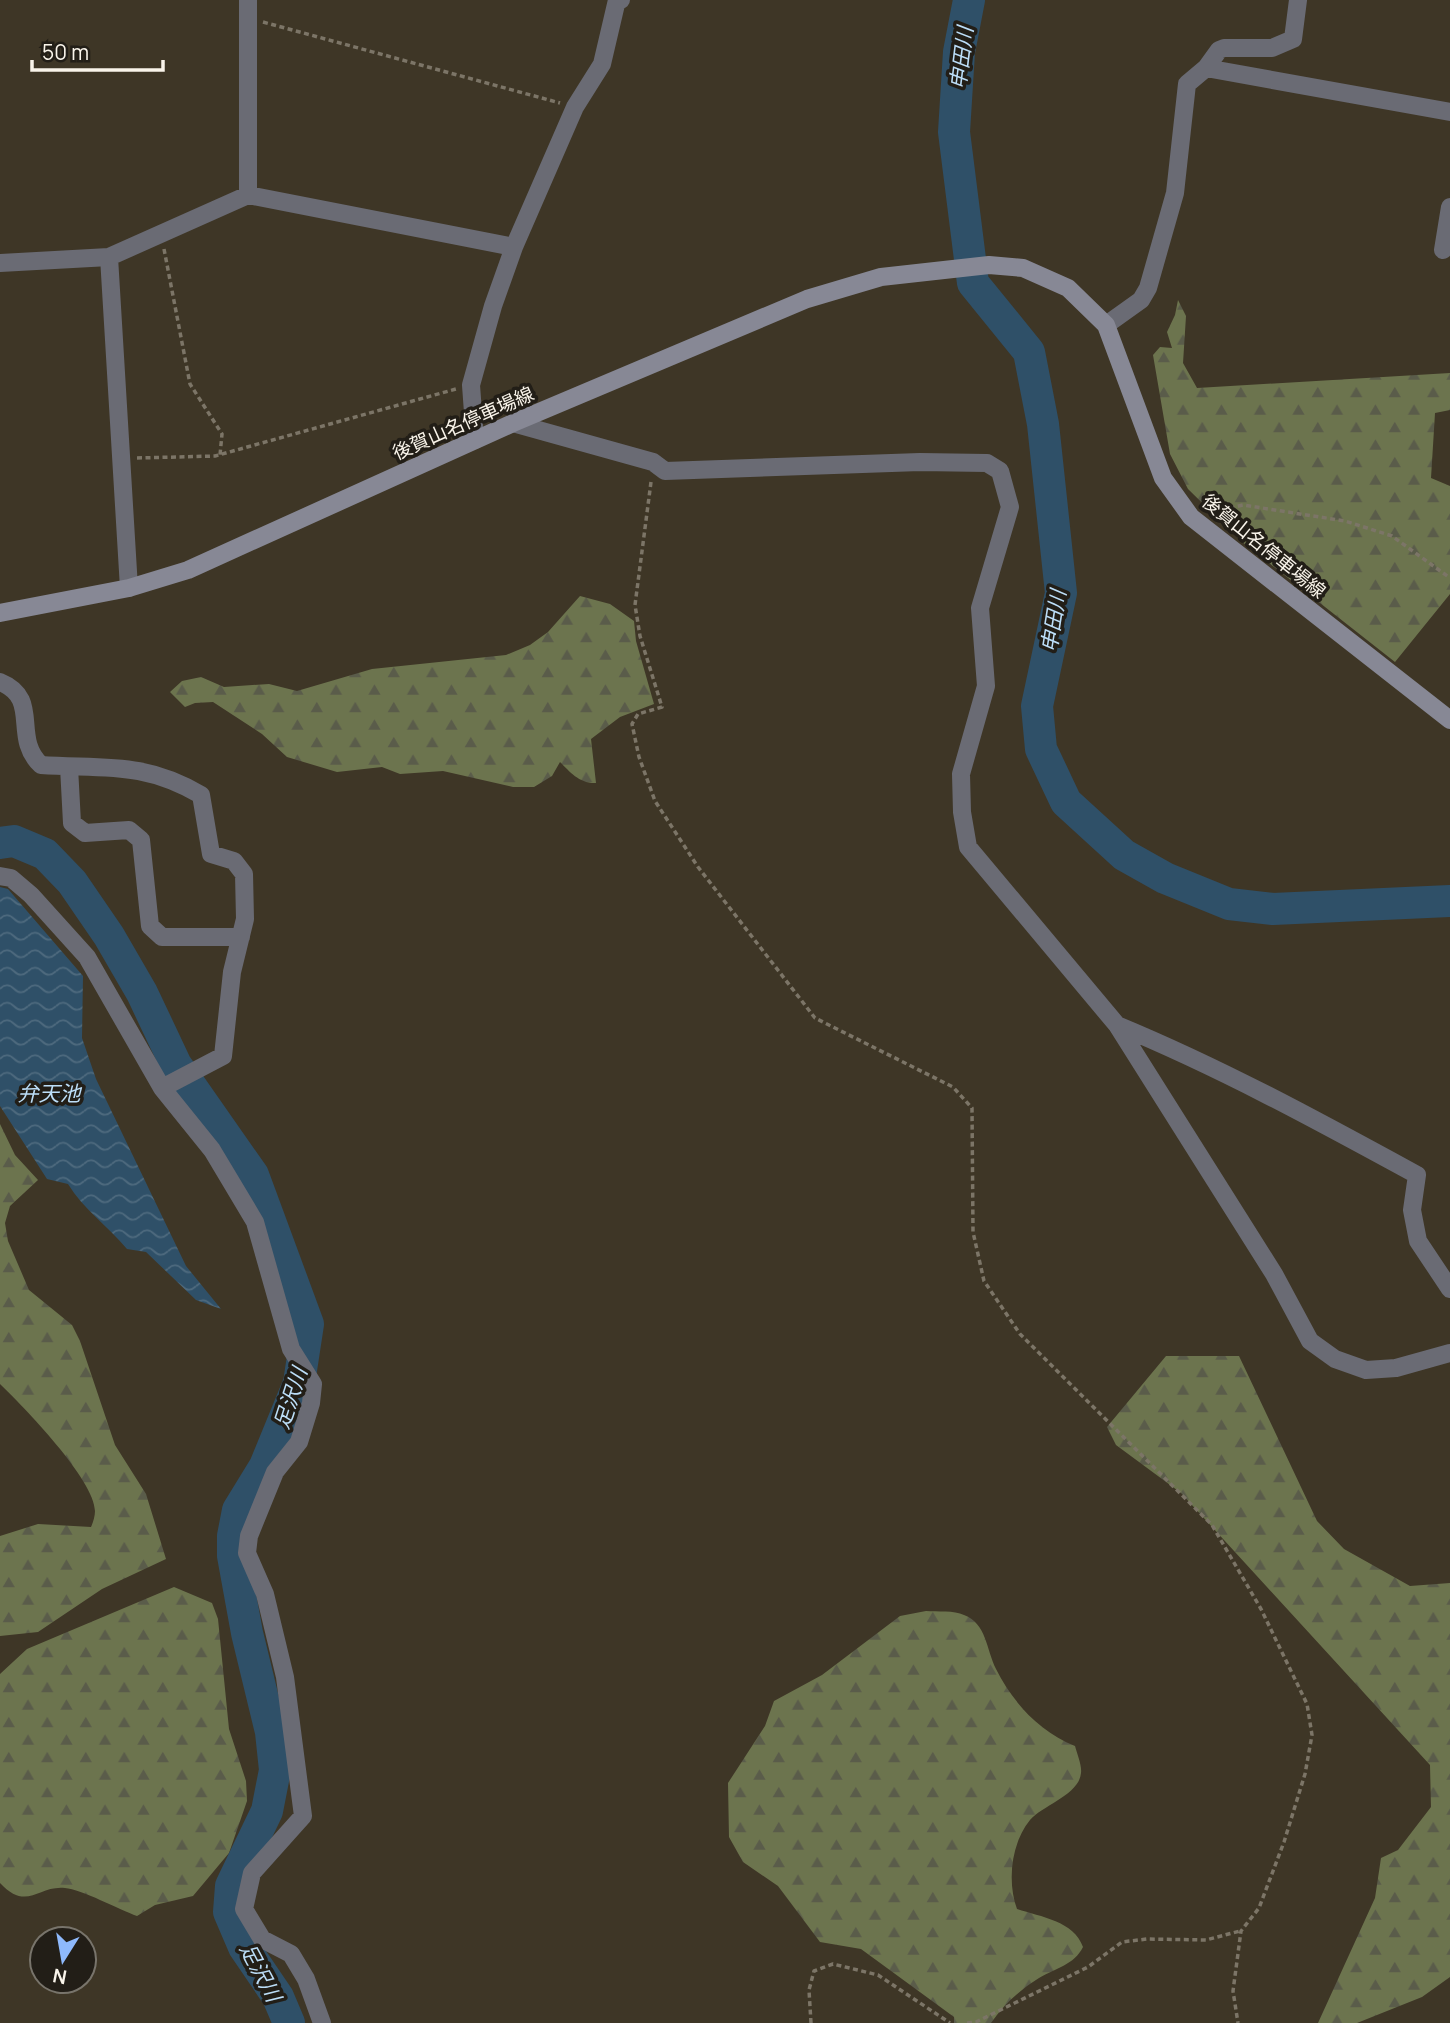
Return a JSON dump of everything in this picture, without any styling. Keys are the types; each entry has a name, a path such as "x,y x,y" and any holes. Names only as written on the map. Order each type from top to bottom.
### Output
{"main road":[{"name":"後賀山名停車場線","path":"0,613 129,588 188,570 513,423 807,299 881,277 989,265 1023,268 1068,288 1106,325 1163,478 1191,517 1450,720"}],"street":[{"path":"475,440 471,385 493,306 514,247 575,107 602,64 618,0"},
{"path":"1106,325 1141,300 1148,288 1175,193 1187,84 1206,68 1219,50 1272,48 1293,39 1298,0"},
{"path":"248,9 248,195"},
{"path":"1206,68 1450,113"},
{"path":"0,263 110,257 248,195 514,247"},
{"path":"1443,250 1450,207"},
{"path":"110,257 129,588"},
{"path":"513,423 653,462 665,471 933,462 987,463 1000,471 1010,507 980,608 986,686 961,774 962,812 968,847 1116,1025 1273,1275 1310,1341 1335,1359 1366,1370 1396,1368 1450,1353"},
{"path":"0,682 15,688 21,695 32,756 41,765 123,766 176,780 201,795 211,854 234,861 244,874 245,919 232,972 223,1056 162,1088"},
{"path":"69,767 72,822 85,833 129,830 141,840 150,926 162,937 241,937"},
{"path":"0,876 11,877 31,895 87,957 162,1088 212,1150 255,1222 291,1349 313,1384 311,1403 299,1442 275,1472 248,1536 247,1553 265,1594 285,1677 303,1816 252,1873 244,1909 262,1939 290,1954 306,1979 322,2023"},
{"path":"1116,1025 1199,1059 1272,1095 1417,1175 1412,1210 1418,1241 1450,1289"}],"path":[{"path":"248,9 575,107"},
{"path":"161,234 190,384 222,434 220,455"},
{"path":"121,459 220,455 471,385"},
{"path":"653,462 635,605 640,636 662,707 638,714 632,724 639,758 654,801 698,867 815,1017 953,1087 972,1108 973,1232 984,1281 1020,1334 1212,1525 1261,1609 1307,1704 1312,1735 1305,1774 1284,1842 1259,1908 1241,1931 1233,1991 1238,2023"},
{"path":"1191,517 1243,505 1345,521 1392,536 1450,578"},
{"path":"967,2023 976,2022 1088,1967 1122,1942 1147,1939 1206,1940 1241,1931"},
{"path":"811,2023 808,1990 814,1971 833,1964 878,1975 950,2023"}],"green space":[{"path":"1178,300 1186,316 1183,363 1197,388 1450,373 1450,410 1435,413 1431,478 1450,486 1450,594 1395,662 1241,541 1188,489 1170,454 1153,355 1160,347 1172,348 1167,332"},
{"path":"580,596 610,604 634,621 636,641 654,704 620,717 591,739 596,783 580,779 560,762 552,776 534,787 513,787 443,771 400,774 382,767 337,772 287,757 262,734 213,702 195,703 185,707 170,692 182,681 201,677 224,687 269,684 297,691 372,669 506,655 530,645 548,632"},
{"path":"0,1124 15,1155 38,1180 10,1206 5,1223 8,1241 29,1290 72,1325 80,1341 115,1445 146,1494 166,1559 102,1589 38,1632 0,1636 0,1536 38,1524 91,1527 95,1511 92,1498 71,1463 0,1384"},
{"path":"1166,1356 1239,1356 1317,1521 1344,1549 1410,1586 1450,1583 1450,1977 1422,1997 1357,2023 1318,2023 1375,1898 1381,1858 1398,1850 1431,1807 1430,1765 1181,1493 1116,1445 1107,1427"},
{"path":"174,1587 212,1603 218,1619 229,1729 246,1781 247,1801 229,1853 193,1896 155,1905 137,1916 72,1889 56,1888 25,1897 18,1896 0,1883 0,1674 27,1649"},
{"path":"926,1611 960,1613 977,1624 996,1669 1019,1705 1050,1733 1075,1746 1081,1767 1079,1781 1074,1788 1036,1815 1024,1829 1015,1851 1012,1887 1017,1909 1056,1921 1072,1931 1083,1947 1070,1962 1039,1978 1019,1993 991,2023 954,2023 954,2017 861,1949 820,1942 778,1886 743,1862 729,1837 728,1783 765,1726 774,1701 822,1675 900,1616"}],"water":[{"name":"弁天池","path":"0,887 8,889 83,976 82,1038 96,1079 186,1266 221,1309 196,1300 146,1252 127,1249 68,1184 47,1179 0,1106"}],"waterway":[{"name":"申田川","path":"969,0 959,52 954,132 973,283 1029,352 1043,424 1061,593 1037,706 1041,749 1066,802 1124,855 1165,878 1229,904 1273,909 1450,901"},
{"name":"足沢川","path":"0,843 14,841 45,854 72,882 109,936 142,993 176,1065 253,1175 308,1324 299,1383 265,1466 238,1510 233,1536 233,1556 247,1633 271,1732 275,1770 267,1811 231,1886 229,1912 244,1947 278,1997 289,2023"}]}
